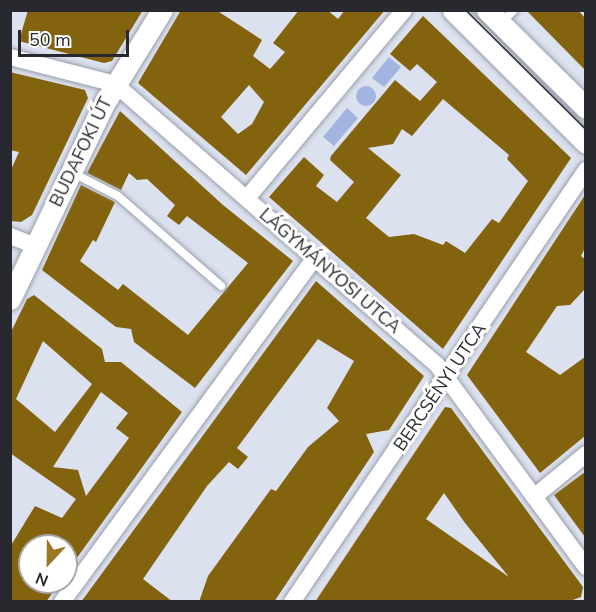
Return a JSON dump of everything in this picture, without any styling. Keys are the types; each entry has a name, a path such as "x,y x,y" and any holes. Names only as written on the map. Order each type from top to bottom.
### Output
{"street":[{"name":"BUDAFOKI ÚT","path":"10,299 115,84 162,10"},
{"path":"247,198 404,10"},
{"path":"453,10 585,143"},
{"path":"501,15 585,108"},
{"name":"LÁGYMÁNYOSI UTCA","path":"10,57 115,84 247,198 446,378 585,567"},
{"name":"BERCSÉNYI UTCA","path":"292,602 585,170"},
{"path":"10,236 36,246"},
{"path":"62,602 314,259"},
{"path":"534,497 585,454"}],"lane":[{"path":"71,172 118,195 221,286"}],"shaded area":[{"path":"389,57 401,67 384,87 372,78"},
{"path":"366,86 373,89 376,96 373,103 366,106 359,103 356,96 359,89"},
{"path":"347,108 358,118 334,146 323,137"}],"building":[{"path":"28,10 143,10 112,61 104,63 19,41"},
{"path":"181,10 216,10 262,40 253,56 270,69 285,52 273,43 299,10 327,10 338,19 345,10 385,10 246,175 138,83","holes":["249,85 264,102 252,124 238,134 221,117"]},
{"path":"526,10 578,10 585,18 585,70"},
{"path":"423,16 571,158 443,349 269,197 304,157 324,175 316,186 337,202 354,182 330,160 331,156 395,80 420,101 437,82 417,64 410,71 390,54","holes":["443,99 509,155 507,159 528,181 499,223 492,219 465,253 446,241 443,245 414,234 389,237 366,218 401,175 368,148 393,144 402,129 412,136"]},
{"path":"10,72 85,90 88,98 32,215 21,222 10,221 10,172 19,152 10,150"},
{"path":"120,111 223,205 293,261 195,388 134,342 131,329 116,327 42,270 81,185 115,202 96,242 93,240 80,261 118,290 123,284 188,335 248,263 187,216 179,225 167,216 175,205 147,179 137,180 129,173 121,190 87,173"},
{"path":"585,195 585,248 581,256 585,259 585,289 570,305 557,306 526,352 560,375 585,357 585,436 540,473 467,375"},
{"path":"316,281 424,376 389,430 366,434 374,452 274,602 199,602 208,576 271,489 276,491 308,447 339,421 327,408 354,361 318,339 237,448 248,457 238,469 229,462 207,486 143,579 173,602 81,602"},
{"path":"34,295 102,349 105,362 121,362 182,412 78,556 78,534 18,534 18,594 52,594 46,602 10,602 10,547 35,506 62,518 76,499 10,453 10,334 27,299","holes":["43,341 92,384 55,432 16,399","101,392 128,413 116,428 129,438 86,496 78,470 53,467"]},
{"path":"445,407 451,408 583,587 581,597 567,602 315,602","holes":["444,493 509,577 426,519"]},
{"path":"585,472 585,537 554,495"}],"tram line":[{"path":"466,10 586,129"}]}
